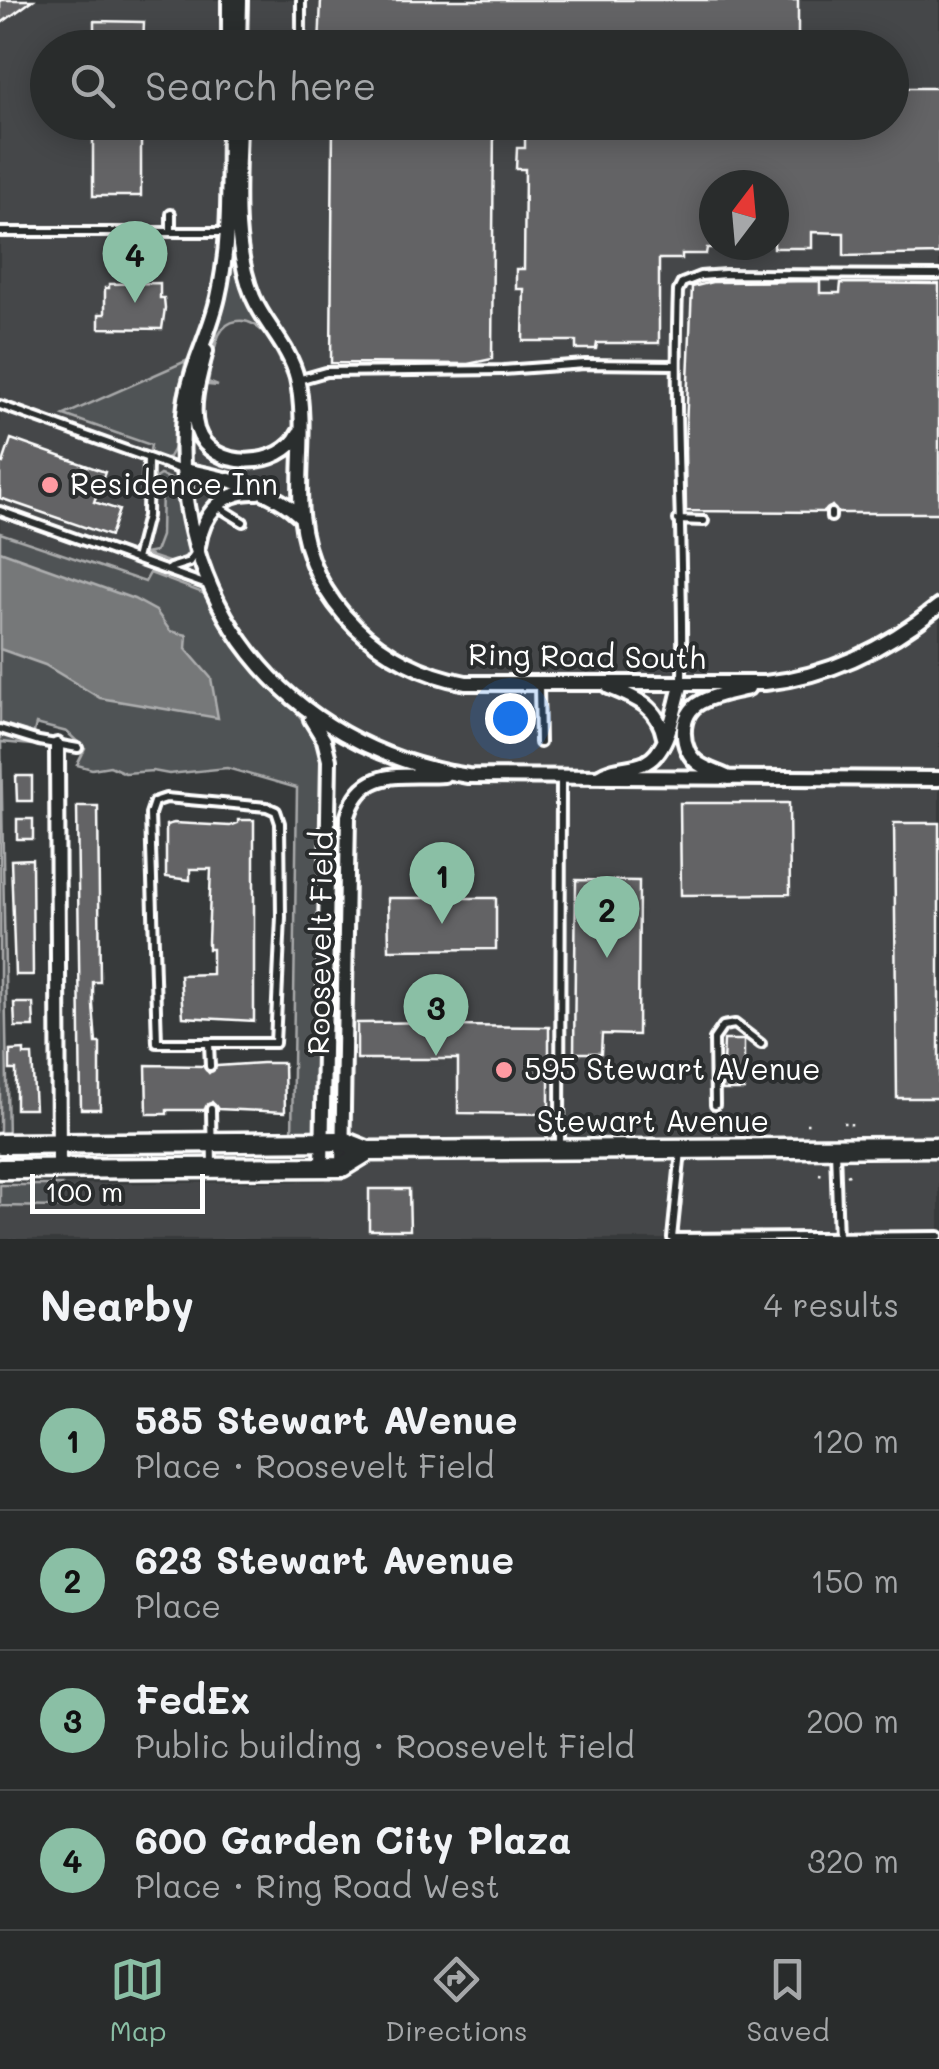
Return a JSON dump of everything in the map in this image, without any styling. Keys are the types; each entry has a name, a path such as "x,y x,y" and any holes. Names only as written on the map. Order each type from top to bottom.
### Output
{"main road":[{"name":"Stewart Avenue","path":"0,1144 342,1141 368,1152 939,1148"},
{"name":"Stewart Avenue","path":"0,1168 342,1167 368,1152"}],"street":[{"path":"229,0 229,30"},
{"path":"239,30 240,0"},
{"path":"228,140 228,232 218,298 186,390 183,470 188,522 211,587 242,644 280,688 307,712 376,748 458,774 734,780 939,779"},
{"path":"238,140 238,233 252,296 282,345 297,380"},
{"path":"208,329 195,411 198,430 207,446 232,461 247,462 290,446 301,428"},
{"name":"Ring Road South","path":"297,380 301,517 321,581 336,607 370,642 403,663 449,680 539,684 765,683 848,662 892,639 939,606"},
{"path":"183,470 237,482 286,503 301,517"},
{"path":"198,550 201,528 214,506 244,492 264,493"},
{"path":"596,778 612,768 642,764 653,758 664,740 682,683"},
{"path":"734,780 704,767 690,754 684,736 686,719 703,700 765,683"},
{"path":"604,684 650,707 660,722 664,740"},
{"name":"Roosevelt Field","path":"307,712 324,740 330,760 322,1167"},
{"path":"57,745 59,1168"},
{"name":"Roosevelt Field","path":"342,1141 347,829 352,804 363,789 390,775 458,774"},
{"path":"342,1141 342,1167"}],"lane":[{"path":"301,0 301,30"},
{"path":"170,231 171,214"},
{"path":"0,232 228,232"},
{"path":"682,683 678,291 687,279 725,274 939,275"},
{"path":"297,380 326,372 676,365"},
{"path":"0,405 183,470"},
{"path":"136,558 147,516 148,458"},
{"path":"214,506 243,522"},
{"path":"0,511 211,587"},
{"path":"678,520 704,521"},
{"path":"164,568 189,562 198,550"},
{"path":"539,684 540,743"},
{"path":"0,729 78,748"},
{"path":"560,1150 562,778"},
{"path":"166,798 266,807 276,811 280,823 281,916 275,1043 209,1044 158,1043 150,814 154,802 166,798"},
{"path":"715,1105 714,1039 723,1026 735,1024 760,1044"},
{"path":"209,1044 210,1066"},
{"path":"210,1110 212,1168"},
{"path":"835,1148 838,1238"},
{"path":"681,1149 672,1239 939,1236"}],"path":[{"path":"847,1174 853,1172"},
{"path":"819,1174 826,1174"}],"shaded area":[{"path":"0,0 939,0 939,1239 0,1239 0,1185 325,1181 347,1127 352,814 359,801 387,780 447,775 376,748 263,669 211,587 179,600 146,582 0,533"},
{"path":"233,249 246,296 282,357 291,384 264,334 257,326 237,321 224,327 215,346 208,382 218,386 207,385"},
{"path":"186,361 177,397 174,448 169,457 161,460 149,456 151,445 64,415"},
{"path":"160,475 174,480 176,485 188,553 177,565 144,554 155,552 161,536 162,485 154,479"},
{"path":"0,533 145,582 150,573 203,593 315,736 321,750 324,783 318,1139 292,1139 297,788 227,768 169,774 125,773 110,766 92,769 77,765 85,749 67,732 36,724 31,745 1,742 8,1141 0,1141"},
{"path":"0,551 134,599 156,611 170,631 187,635 186,649 211,678 218,718 100,698 45,665 0,649"},
{"path":"0,1185 62,1185 61,1207 0,1206"}],"building":[{"path":"0,0 33,0 0,24"},
{"path":"321,0 798,0 798,30 320,30"},
{"path":"94,21 144,22 144,30 94,30"},
{"path":"909,88 939,88 939,254 844,256 844,233 812,232 812,248 789,248 789,170 699,170 699,254 659,259 659,343 597,343 596,349 576,349 576,341 523,341 524,289 516,289 516,269 524,269 525,169 516,169 517,148 525,148 525,140 909,140"},
{"path":"93,140 141,140 141,196 93,196"},
{"path":"333,140 494,140 492,359 468,364 331,363"},
{"path":"820,281 820,293 840,293 841,283 939,284 939,513 838,513 832,506 824,512 686,511 692,287 712,282"},
{"path":"160,283 165,308 162,329 99,328 99,314 105,314 105,288 109,284"},
{"name":"Residence Inn","path":"11,439 105,472 94,502 119,510 110,536 0,498 0,462 3,463"},
{"path":"16,776 32,776 32,801 17,801"},
{"path":"680,803 789,803 790,894 681,895"},
{"path":"77,806 98,806 100,982 93,982 93,1005 96,1043 100,1043 100,1109 81,1109"},
{"path":"17,819 33,819 33,839 17,839"},
{"path":"238,820 254,820 254,1021 183,1017 180,975 212,974 212,949 208,949 211,869 190,869 190,880 166,877 166,825 230,826"},
{"path":"894,823 939,823 939,1098 897,1098"},
{"path":"32,859 33,975 15,975 11,860"},
{"path":"576,880 639,881 638,1035 602,1034 601,1053 574,1053"},
{"path":"388,898 496,898 496,949 389,950"},
{"path":"14,1003 33,1003 34,1027 15,1027"},
{"name":"595 Stewart AVenue","path":"454,1022 454,1026 549,1027 549,1114 458,1113 458,1059 357,1059 357,1023"},
{"path":"724,1040 744,1040 744,1090 722,1090"},
{"path":"24,1050 24,1055 32,1055 35,1109 16,1109 16,1070 10,1070 10,1051"},
{"path":"284,1063 285,1112 218,1109 212,1102 204,1110 147,1114 146,1065 203,1066 209,1073 217,1066"},
{"path":"369,1189 409,1189 410,1230 369,1230"}],"place":[{"name":"600 Garden City Plaza","path":"135,303"},
{"name":"Residence Inn","path":"50,485"},
{"name":"585 Stewart AVenue","path":"442,924"},
{"name":"623 Stewart Avenue","path":"607,958"},
{"name":"FedEx","path":"436,1056"},
{"name":"595 Stewart AVenue","path":"504,1070"}]}
